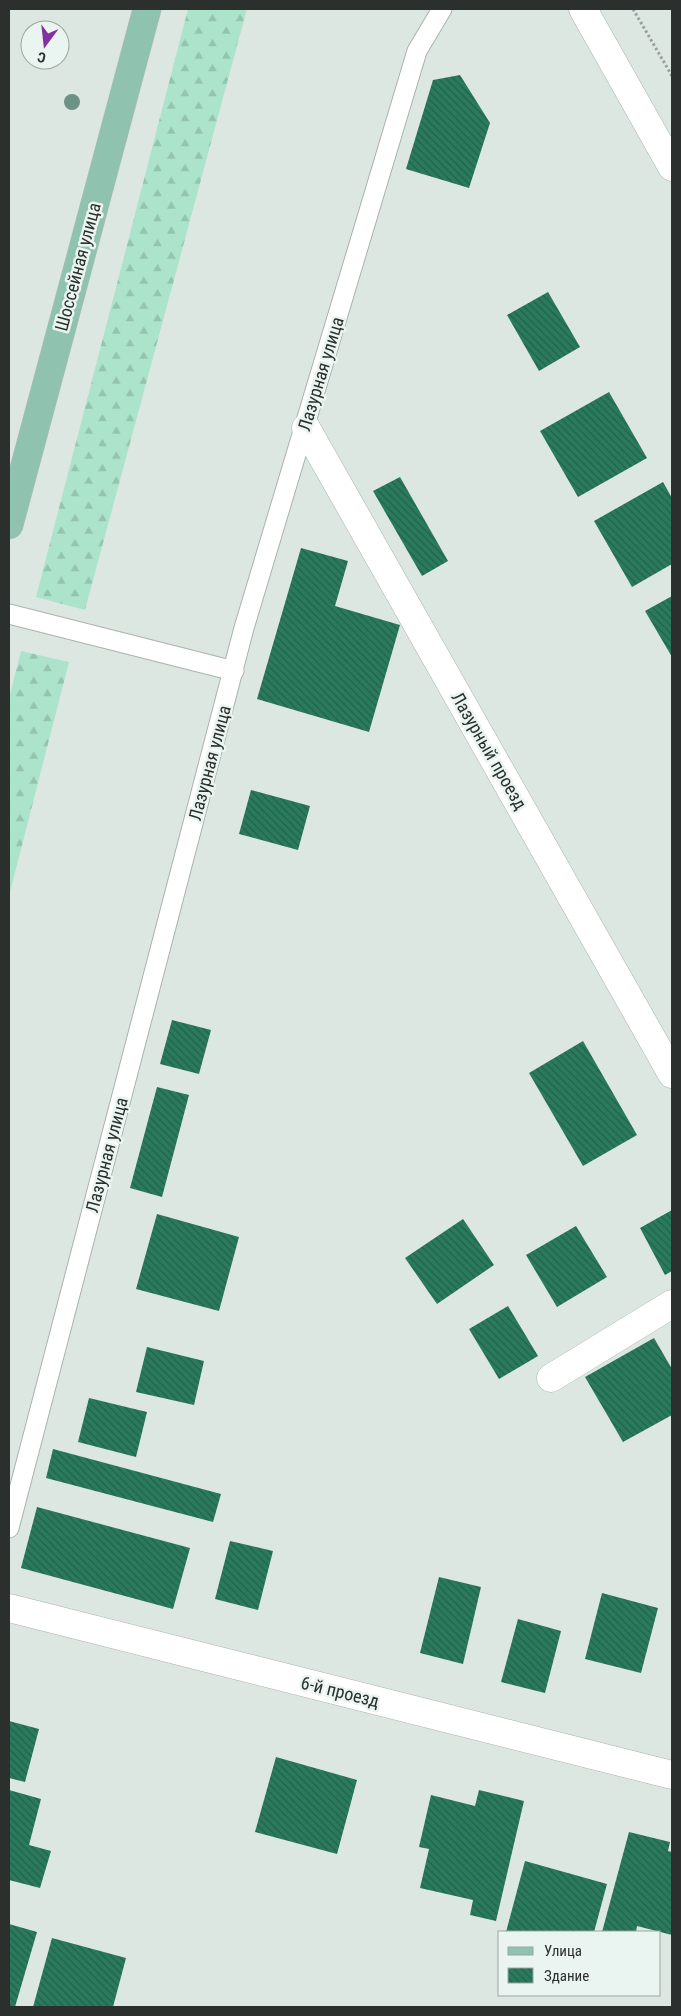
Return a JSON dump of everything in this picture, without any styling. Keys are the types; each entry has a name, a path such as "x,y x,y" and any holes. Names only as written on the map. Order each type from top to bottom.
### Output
{"main road":[{"name":"Шоссейная улица","path":"9,525 147,9"}],"street":[{"path":"583,9 672,167"},
{"name":"Лазурный проезд","path":"306,428 672,1074"},
{"path":"551,1378 672,1304"},
{"name":"6-й проезд","path":"9,1608 672,1775"}],"lane":[{"name":"Лазурная улица","path":"9,1528 244,628 306,428 417,51 442,9"},
{"path":"9,614 234,671"}],"path":[{"path":"633,9 672,76"}],"green space":[{"path":"188,9 247,9 85,610 36,597"},
{"path":"21,651 69,662 9,896 9,698"}],"building":[{"path":"460,75 490,123 469,188 406,169 433,80"},
{"path":"548,292 580,347 539,371 507,315"},
{"path":"609,392 647,458 578,497 540,431"},
{"path":"400,477 448,561 422,576 373,491"},
{"path":"663,482 672,498 672,564 632,587 594,521"},
{"path":"301,548 348,561 335,606 400,625 369,732 257,699"},
{"path":"672,596 672,657 645,611"},
{"path":"251,790 310,806 298,850 239,834"},
{"path":"172,1020 211,1030 199,1074 160,1064"},
{"path":"583,1041 637,1135 583,1166 529,1073"},
{"path":"157,1087 189,1095 162,1197 130,1188"},
{"path":"672,1210 672,1271 665,1275 640,1228"},
{"path":"157,1214 239,1237 219,1311 136,1289"},
{"path":"463,1219 494,1265 437,1304 405,1258"},
{"path":"576,1226 607,1277 557,1307 526,1255"},
{"path":"508,1306 538,1356 499,1379 469,1329"},
{"path":"654,1338 672,1369 672,1415 623,1442 585,1377"},
{"path":"147,1347 204,1361 194,1405 136,1392"},
{"path":"89,1398 147,1412 136,1457 78,1442"},
{"path":"53,1449 221,1494 213,1522 46,1478"},
{"path":"37,1507 190,1548 173,1609 21,1568"},
{"path":"230,1541 273,1551 258,1610 215,1599"},
{"path":"439,1577 481,1587 463,1664 420,1653"},
{"path":"602,1593 658,1608 641,1673 585,1659"},
{"path":"518,1619 561,1631 545,1693 501,1682"},
{"path":"9,1721 39,1729 25,1782 9,1778"},
{"path":"276,1757 357,1780 337,1854 255,1832"},
{"path":"9,1790 41,1799 29,1845 51,1851 40,1888 9,1880"},
{"path":"479,1790 524,1801 496,1921 470,1915 473,1900 420,1888 429,1849 419,1847 431,1795 475,1806"},
{"path":"629,1832 670,1842 668,1851 672,1852 672,1935 637,1926 636,1931 602,1931"},
{"path":"525,1861 607,1884 594,1931 506,1931"},
{"path":"9,1924 37,1932 15,2007 9,2007"},
{"path":"52,1938 126,1958 113,2007 33,2007"}]}
